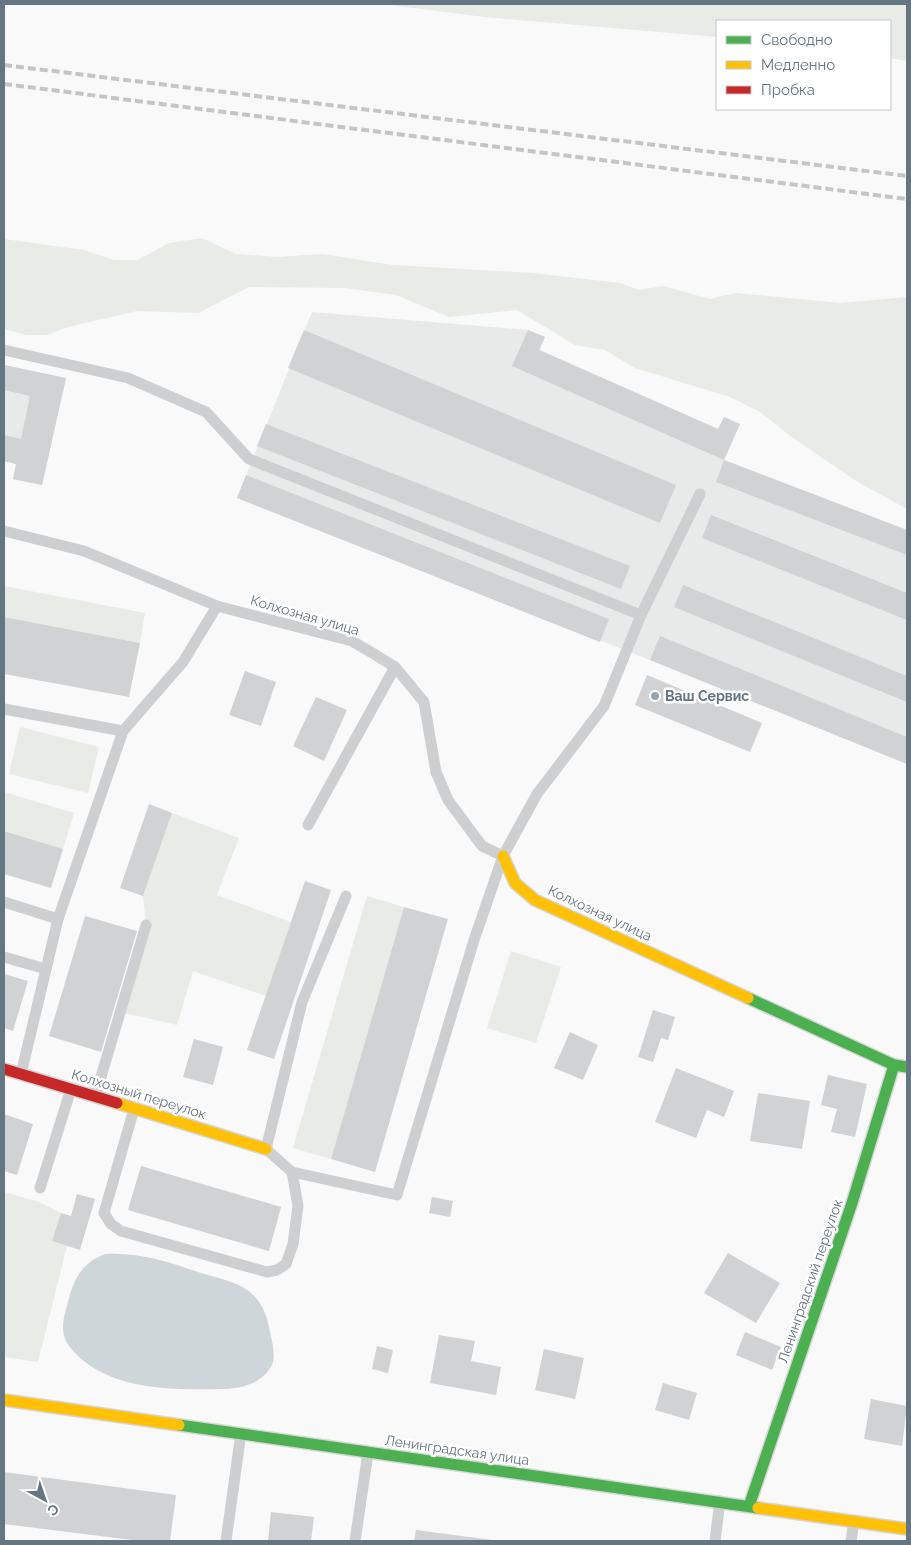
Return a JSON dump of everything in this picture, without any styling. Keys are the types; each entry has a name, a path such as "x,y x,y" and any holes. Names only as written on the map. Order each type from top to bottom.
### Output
{"street":[{"name":"Колхозная улица","path":"503,856 515,884 535,900 894,1065 907,1067"},
{"name":"Ленинградский переулок","path":"749,1506 852,1204 894,1065"},
{"name":"Колхозный переулок","path":"4,1069 266,1149"},
{"name":"Ленинградская улица","path":"4,1400 907,1529"}],"lane":[{"path":"4,350 128,378 206,412 249,459 641,615"},
{"path":"346,896 302,1002 266,1149 292,1172 396,1195 474,940 503,856 537,794 604,706 641,615 700,494"},
{"name":"Колхозная улица","path":"4,531 84,552 218,606 352,641 395,667 424,702 436,772 448,800 482,846 503,856"},
{"path":"21,1074 58,919 123,731 183,662 218,606"},
{"path":"308,825 395,667"},
{"path":"4,709 123,731"},
{"path":"4,902 58,919"},
{"path":"95,1096 146,925"},
{"path":"4,957 46,969"},
{"path":"40,1188 72,1089"},
{"path":"134,1109 104,1213 111,1224 121,1231 267,1272 277,1270 286,1264 293,1244 298,1206 292,1172"},
{"path":"226,1541 241,1433"},
{"path":"355,1541 368,1453"},
{"path":"715,1541 720,1501"},
{"path":"851,1541 854,1521"}],"shaded area":[{"path":"383,4 907,4 907,61 891,58 891,20 716,20 716,37 484,17"},
{"path":"202,238 236,254 277,257 322,254 393,265 533,273 620,283 639,290 663,286 710,299 735,293 840,303 907,297 907,509 856,481 793,438 760,412 730,397 635,368 605,350 575,345 517,310 449,317 396,295 345,288 249,287 198,313 137,311 68,327 47,335 26,335 4,329 4,239 84,250 114,260 138,260 169,243"},
{"path":"312,312 528,330 545,337 540,350 718,429 724,417 740,424 724,460 907,530 907,764 650,660 237,498"},
{"path":"4,365 66,378 42,485 13,479 16,464 4,461"},
{"path":"4,586 145,613 140,643 4,617"},
{"path":"20,727 99,747 88,793 9,774"},
{"path":"4,792 74,813 63,849 4,831"},
{"path":"172,813 239,838 217,895 291,922 266,996 193,971 177,1025 120,1012 146,925 143,896"},
{"path":"367,896 404,907 331,1159 293,1148"},
{"path":"511,951 561,967 536,1043 487,1028"},
{"path":"4,1192 39,1202 61,1213 52,1241 67,1246 38,1362 4,1357"},
{"path":"105,1254 142,1256 233,1282 245,1288 261,1305 266,1315 274,1357 268,1371 257,1381 237,1388 186,1389 147,1386 129,1382 94,1368 79,1357 68,1344 64,1335 63,1321 71,1290 77,1277 91,1261"}],"building":[{"path":"304,330 676,485 660,523 288,368"},
{"path":"528,330 545,337 539,350 718,429 724,417 740,424 724,460 512,366"},
{"path":"4,365 66,378 42,485 13,479 16,464 4,461 4,435 21,439 30,396 4,390"},
{"path":"266,424 630,566 621,589 257,446"},
{"path":"724,460 907,530 907,555 716,482"},
{"path":"246,475 609,619 600,642 237,498"},
{"path":"711,515 907,593 907,620 702,538"},
{"path":"683,585 907,676 907,702 674,607"},
{"path":"4,617 140,643 129,697 4,674"},
{"path":"660,636 907,737 907,764 650,660"},
{"path":"245,671 276,682 261,726 229,715"},
{"path":"647,675 762,723 750,752 635,705"},
{"path":"316,697 347,710 324,761 293,746"},
{"path":"149,804 172,813 143,896 120,888"},
{"path":"4,831 63,849 51,888 4,874"},
{"path":"305,881 331,890 274,1059 247,1050"},
{"path":"404,907 448,919 375,1172 331,1159"},
{"path":"85,916 137,931 101,1052 49,1036"},
{"path":"4,974 28,981 13,1031 4,1028"},
{"path":"653,1010 675,1017 668,1040 661,1038 653,1062 638,1057"},
{"path":"570,1032 598,1045 583,1080 554,1068"},
{"path":"194,1039 223,1047 213,1085 183,1077"},
{"path":"676,1068 734,1091 724,1117 707,1110 696,1138 655,1122"},
{"path":"828,1075 867,1084 855,1137 831,1132 837,1109 821,1105"},
{"path":"758,1093 810,1101 802,1149 750,1141"},
{"path":"4,1114 33,1124 17,1175 4,1171"},
{"path":"141,1166 281,1207 269,1251 128,1210"},
{"path":"77,1194 95,1199 80,1250 52,1241 61,1213 71,1216"},
{"path":"432,1197 453,1201 450,1217 429,1213"},
{"path":"728,1253 780,1283 756,1323 704,1293"},
{"path":"745,1332 781,1347 772,1370 736,1355"},
{"path":"439,1335 475,1341 471,1361 501,1367 496,1395 430,1383"},
{"path":"377,1346 393,1350 388,1373 372,1369"},
{"path":"544,1349 584,1358 575,1399 535,1390"},
{"path":"663,1383 697,1393 689,1420 655,1410"},
{"path":"871,1399 907,1406 902,1446 864,1439"},
{"path":"4,1472 176,1495 170,1541 140,1541 4,1524"},
{"path":"271,1512 314,1517 311,1541 268,1541"},
{"path":"416,1530 492,1540 492,1541 414,1541"}],"railway":[{"path":"4,65 907,176"},
{"path":"4,84 907,199"}],"traffic: fast":[{"path":"748,998 894,1065 907,1067"},
{"path":"749,1506 852,1203 894,1065"},
{"path":"179,1425 758,1508"}],"traffic: slow":[{"path":"503,856 515,883 535,900 748,998"},
{"path":"117,1103 266,1149"},
{"path":"4,1400 179,1425"},
{"path":"758,1508 907,1529"}],"traffic: jam":[{"path":"4,1069 117,1103"}],"place":[{"name":"Ваш Сервис","path":"655,696"}]}
